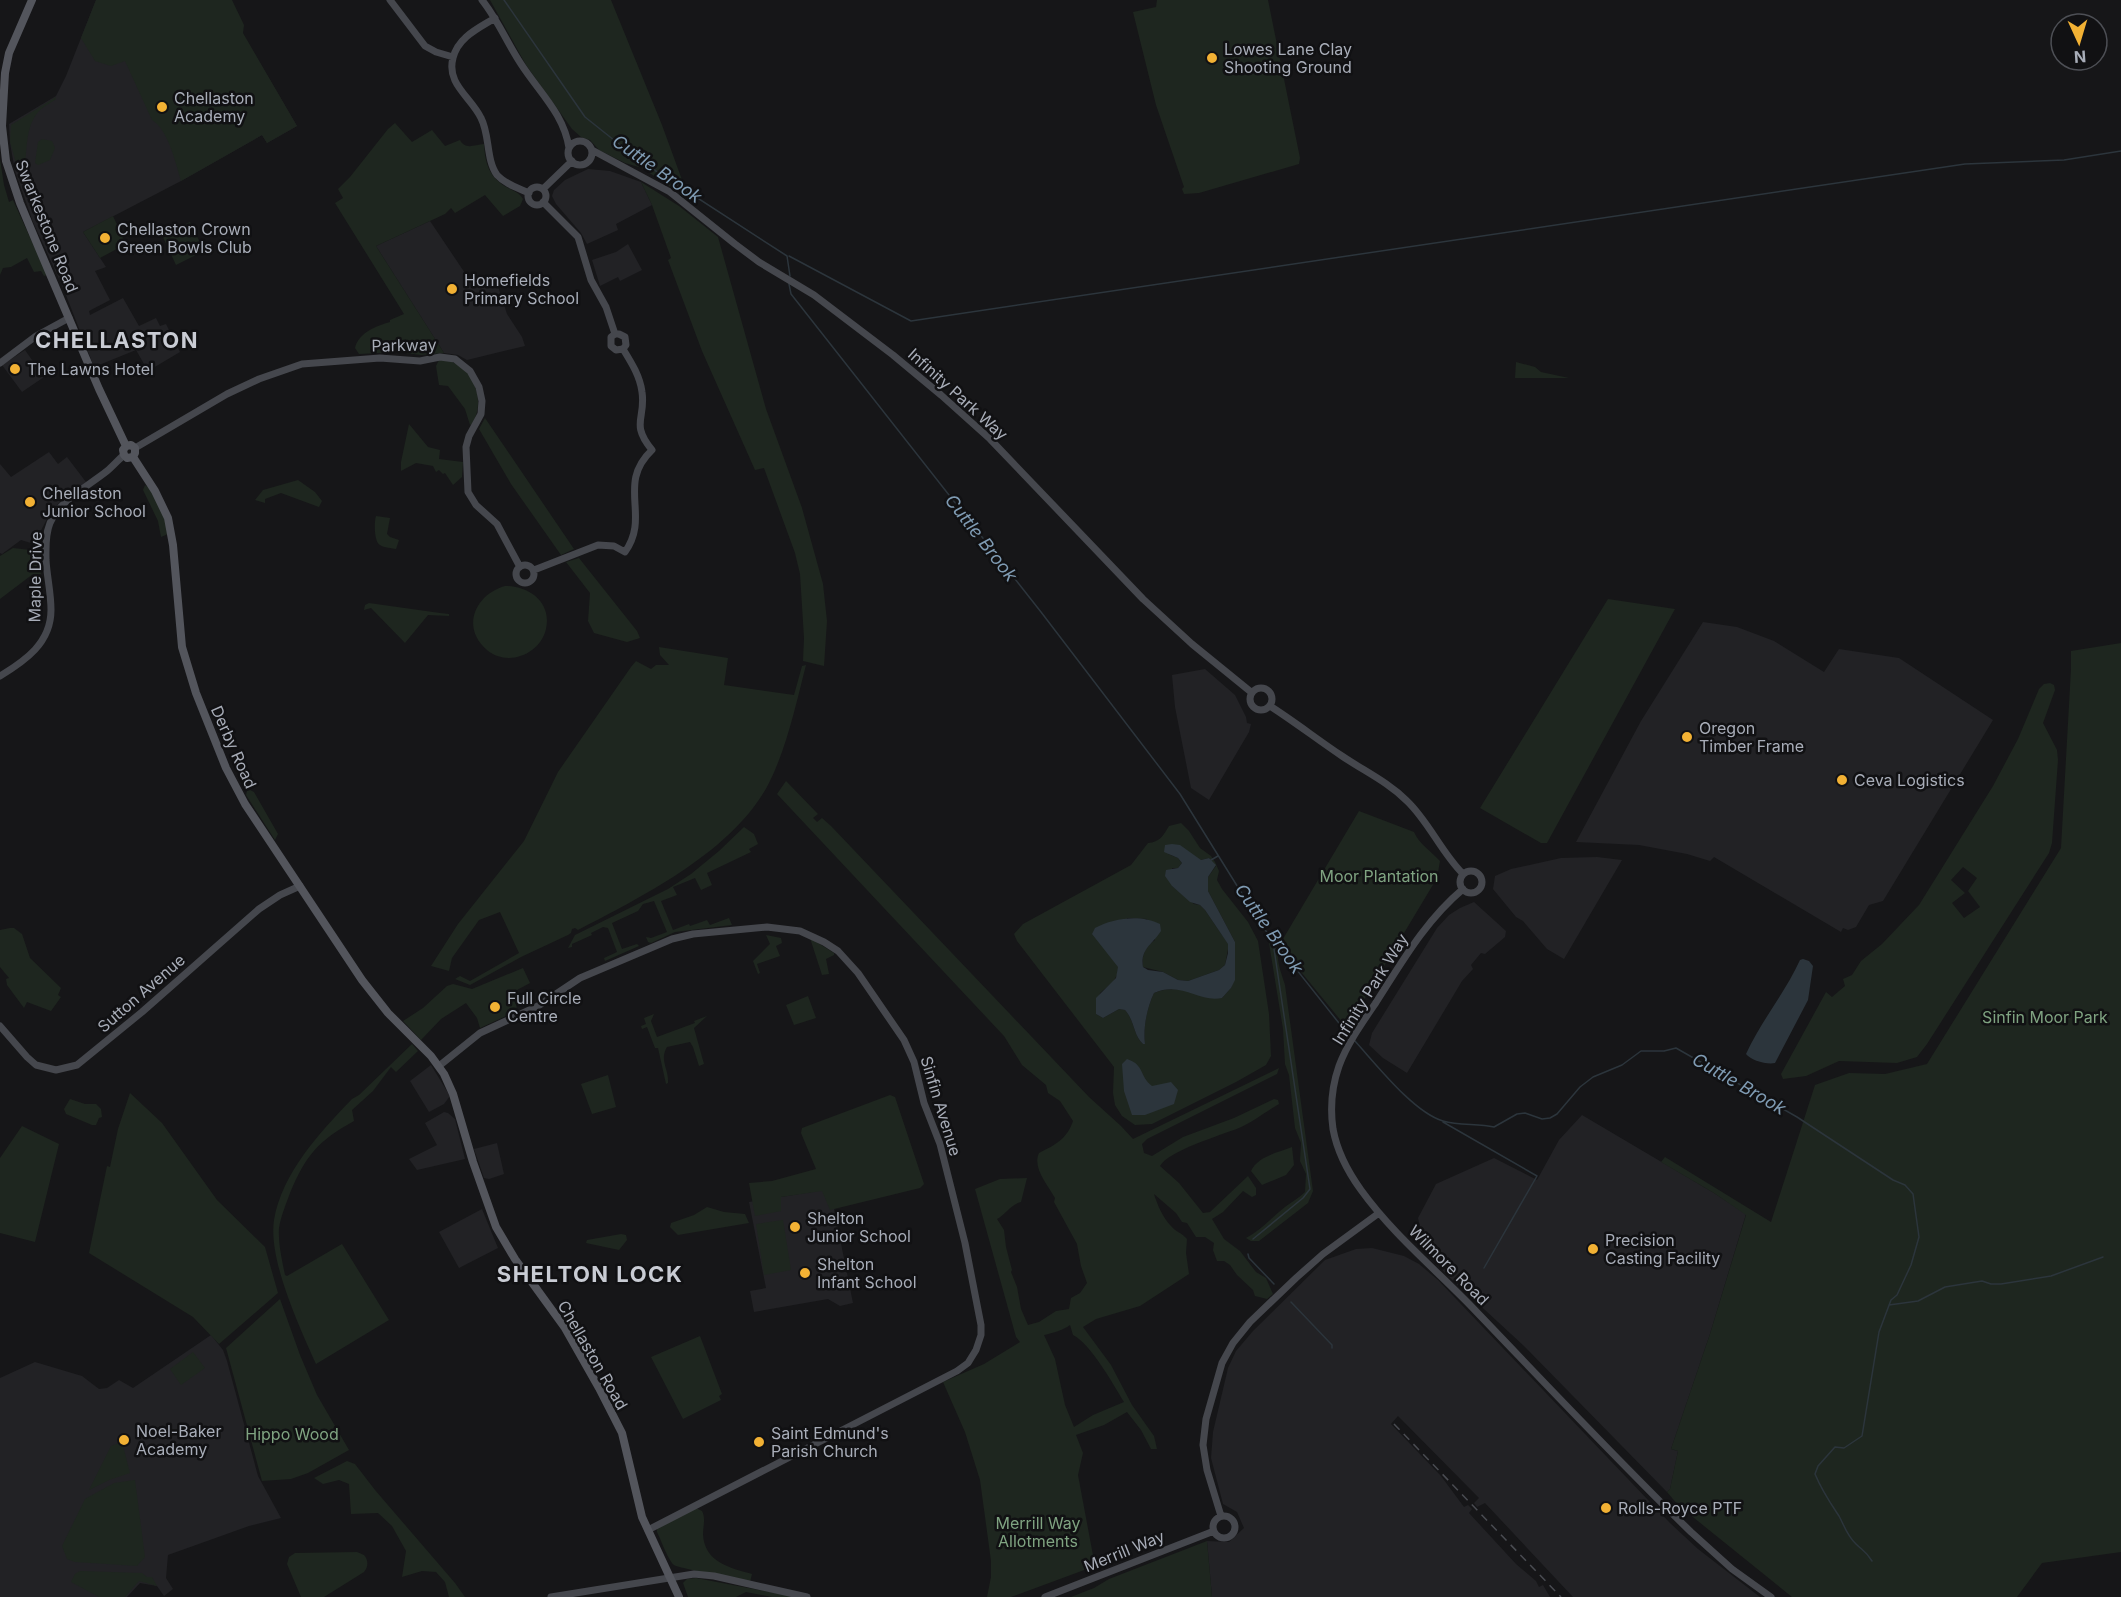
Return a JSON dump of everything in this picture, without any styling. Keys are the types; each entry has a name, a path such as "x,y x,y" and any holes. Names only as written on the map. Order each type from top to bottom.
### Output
{"main road":[{"name":"Swarkestone Road","path":"32,0 12,47 6,68 2,110 4,153 20,203 70,320"},
{"path":"70,320 99,390 126,446"},
{"path":"131,445 134,453 127,458 123,450 126,446 131,445"},
{"name":"Derby Road","path":"134,453 168,518 173,545 180,636 188,670 199,703 234,785 362,980 417,1042"},
{"name":"Chellaston Road","path":"417,1042 439,1066 453,1094 475,1170 496,1227 515,1259 572,1339 622,1433 628,1452 636,1498 648,1530 664,1561 669,1578 680,1597"}],"street":[{"path":"390,0 425,46 453,57"},
{"path":"482,0 495,18 521,65 553,107 565,128 569,156 572,161 580,165 589,161 592,150 565,128"},
{"path":"495,18 467,36 457,48 452,66 454,81 476,109 485,126 494,169 507,183 529,193"},
{"path":"569,148 573,143 580,141"},
{"name":"Infinity Park Way","path":"592,150 670,192 735,244 871,337 941,395 1017,467 1128,584 1192,644 1251,692"},
{"name":"Infinity Park Way","path":"589,161 610,160"},
{"path":"543,189 572,161"},
{"path":"529,193 535,187 543,189 546,194 543,202"},
{"path":"529,193 533,203 543,202"},
{"path":"543,202 578,237 591,280 606,307 615,334"},
{"path":"0,363 36,336 70,320"},
{"path":"615,334 622,334 626,339 623,349 616,350 611,346 611,337 615,334"},
{"path":"534,570 598,545 614,546 625,552 632,542 636,530 634,488 636,473 640,463 652,450 642,436 639,426 642,399 640,383 623,349"},
{"name":"Parkway","path":"134,453 227,394 259,379 302,364 380,358 420,361 440,357 450,358 459,361 470,371 479,387 482,400 481,414 469,436 466,447 468,492 476,506 497,524 520,567"},
{"name":"Maple Drive","path":"0,676 33,652 42,642 48,627 51,611 46,547 47,532 53,518 64,503 106,472 124,455"},
{"path":"529,566 534,570 533,579 529,583 523,584 516,578 516,572 520,567 529,566"},
{"path":"1261,687 1269,691 1272,698 1270,706 1263,710 1255,709 1250,704 1251,692 1261,687"},
{"path":"1270,706 1407,800 1445,854 1463,874"},
{"path":"1470,871 1478,873 1483,883 1480,890 1473,893 1463,889 1460,882 1463,874 1470,871"},
{"name":"Sutton Avenue","path":"0,1026 36,1065 56,1070 77,1065 142,1012 259,909 280,895 300,886"},
{"name":"Infinity Park Way","path":"1379,1213 1347,1168 1338,1148 1333,1127 1334,1081 1349,1045 1423,929 1463,889"},
{"name":"Sinfin Avenue","path":"439,1066 480,1033 538,1006 580,978 648,948 693,934 767,927 800,931 825,942 838,951 866,982 910,1051 924,1103 940,1144 965,1243 981,1325 981,1335 976,1350 968,1364 957,1371 648,1530"},
{"path":"1221,1516 1207,1470 1203,1445 1206,1419 1222,1363 1233,1343 1250,1322 1296,1278 1323,1254 1379,1213"},
{"name":"Wilmore Road","path":"1379,1213 1660,1502 1731,1569 1771,1597"},
{"path":"1221,1516 1227,1516 1233,1520 1234,1532 1230,1537 1218,1536 1214,1531 1214,1524 1221,1516"},
{"name":"Merrill Way","path":"1046,1597 1214,1531"},
{"path":"551,1597 677,1575 702,1575 807,1597"}],"shaded area":[{"name":"Chellaston Academy","path":"96,0 223,0 297,126 267,143 262,135 181,181 83,232 106,267 95,271 110,300 89,311 90,315 123,298 139,326 156,318 160,326 166,324 180,352 148,371 136,350 94,367 64,290 33,222 15,171 10,143 9,124 56,96"},
{"path":"588,169 610,171 641,182 652,205 616,224 618,230 587,244 552,196 554,190 565,180"},
{"name":"Homefields Primary School","path":"430,221 473,285 496,280 507,314 525,346 467,360 458,355 444,353 376,246"},
{"path":"628,244 642,270 620,281 618,277 600,286 592,260 616,252"},
{"path":"25,350 44,377 22,392 2,365"},
{"name":"Chellaston Junior School","path":"49,452 58,464 67,457 86,482 58,504 48,517 34,544 21,540 2,554 0,553 0,464 11,477"},
{"path":"1703,622 1737,627 1774,641 1824,672 1839,649 1899,658 1993,720 1883,901 1869,905 1856,927 1848,930 1843,928 1841,932 1714,857 1710,861 1639,845 1576,842 1641,721"},
{"path":"1205,669 1235,695 1247,723 1251,724 1249,732 1209,800 1191,788 1175,707 1172,675"},
{"path":"1165,845 1180,845 1201,860 1209,858 1216,865 1208,877 1208,891 1235,942 1235,980 1222,998 1206,998 1173,989 1154,993 1146,1018 1145,1044 1143,1044 1125,1010 1119,1009 1103,1018 1096,1014 1096,998 1116,978 1118,967 1092,934 1095,928 1127,918 1144,919 1160,924 1161,931 1143,956 1143,967 1163,972 1178,980 1188,981 1219,970 1225,965 1228,953 1228,944 1205,910 1200,905 1190,902 1172,886 1165,876 1166,870 1178,868 1182,863 1178,858 1164,852"},
{"path":"1597,857 1622,860 1564,959 1547,949 1493,889 1495,876 1511,869 1561,858"},
{"path":"1474,902 1506,931 1505,937 1485,954 1481,953 1471,965 1473,969 1462,981 1407,1073 1383,1058 1369,1045 1372,1033 1437,928 1449,915"},
{"path":"1800,960 1809,961 1813,966 1808,1000 1775,1063 1763,1063 1751,1058 1746,1054 1752,1042"},
{"path":"1127,1059 1137,1064 1152,1086 1171,1082 1178,1090 1174,1104 1145,1115 1132,1115 1124,1091 1122,1064"},
{"path":"431,1065 450,1096 444,1104 429,1112 410,1081"},
{"path":"444,1112 455,1119 465,1159 417,1170 409,1159 437,1145 425,1123"},
{"path":"1582,1115 1746,1214 1710,1334 1671,1449 1678,1451 1670,1489 1667,1492 1524,1346 1446,1274 1425,1249 1418,1218 1436,1184 1494,1158 1537,1180 1559,1140"},
{"path":"497,1143 504,1174 489,1179 484,1178 474,1149"},
{"path":"830,1189 853,1303 840,1306 828,1299 754,1312 750,1291 766,1288 749,1202"},
{"path":"482,1209 498,1248 459,1268 439,1232"},
{"path":"1372,1248 1404,1256 1419,1264 1438,1280 1670,1523 1698,1549 1760,1597 1573,1597 1485,1503 1477,1507 1474,1503 1479,1498 1398,1416 1391,1424 1441,1476 1464,1507 1468,1505 1472,1509 1469,1513 1516,1564 1536,1581 1539,1587 1543,1585 1550,1597 1212,1597 1207,1541 1229,1542 1244,1528 1237,1512 1223,1504 1211,1458 1213,1432 1228,1368 1236,1351 1253,1331 1325,1260 1356,1249"},
{"name":"Noel-Baker Academy","path":"211,1335 223,1350 227,1361 258,1476 281,1518 249,1526 168,1555 166,1578 173,1589 164,1596 157,1586 140,1583 127,1597 0,1597 0,1378 35,1362 82,1376 99,1389 107,1388 119,1380 133,1388"}],"green space":[{"path":"96,0 232,0 244,25 243,33 297,126 267,143 262,135 181,181 167,139 163,131 152,120 125,61 111,66 95,61 81,38"},
{"path":"490,0 611,0 662,125 689,199 642,168 625,163 599,150 590,140 581,137 572,129 526,65"},
{"name":"Lowes Lane Clay Shooting Ground","path":"1157,0 1268,0 1300,158 1299,164 1199,193 1184,194 1182,189 1184,187 1156,105 1133,12 1156,7"},
{"path":"56,97 40,110 32,122 25,165 16,163 10,142 11,125"},
{"path":"395,123 412,142 432,130 445,146 460,140 467,146 484,144 487,164 492,175 523,199 520,206 503,216 485,195 455,213 451,208 445,214 376,246 444,353 359,354 355,348 360,338 369,330 404,314 335,203 343,198 338,189"},
{"path":"42,139 52,141 55,148 50,160 38,165 35,163 38,142"},
{"path":"0,159 9,202 13,200 47,275 44,276 41,271 34,272 27,258 11,267 3,268 0,275"},
{"path":"641,182 679,206 718,237 766,409 802,508 823,584 827,621 824,666 803,661 800,574 795,553 764,468 755,470 702,351 668,260 671,258 652,205"},
{"name":"Chellaston Crown Green Bowls Club","path":"113,216 126,244 100,258 83,232"},
{"path":"190,222 204,251 176,265 162,235"},
{"path":"439,360 450,361 460,366 474,382 478,403 476,414 470,425 465,409 448,386 439,385 436,366"},
{"path":"1516,362 1535,367 1541,372 1569,378 1515,378"},
{"path":"485,418 574,549 561,555 511,484 479,429"},
{"path":"409,424 428,447 440,450 439,459 463,462 462,477 453,485 445,473 439,470 436,472 433,466 416,463 401,471"},
{"path":"298,480 315,492 322,501 319,507 281,493 265,499 265,503 255,500 263,490"},
{"path":"145,485 154,494 163,514 168,534 161,537 158,521 143,490"},
{"path":"376,516 390,518 387,534 399,540 396,549 384,547 378,543 375,532"},
{"path":"13,548 39,551 41,574 33,574 0,599 0,556"},
{"path":"579,558 637,631 640,638 627,642 594,633 588,621 590,593 566,562"},
{"path":"505,586 522,589 537,597 546,611 547,619 543,638 537,646 522,656 513,658 504,658 487,650 474,631 473,622 479,604 486,596"},
{"path":"1608,599 1675,609 1547,843 1541,843 1480,808"},
{"path":"369,603 449,614 449,616 428,615 405,643 371,608 364,610 365,605"},
{"name":"Sinfin Moor Park","path":"2121,643 2121,1552 2042,1563 2017,1597 1792,1597 1678,1505 1667,1492 1670,1489 1678,1451 1671,1449 1710,1334 1746,1215 1661,1162 1665,1157 1771,1222 1815,1085 1849,1073 1885,1074 1927,1064 2061,848 2071,651"},
{"path":"659,647 728,658 724,685 794,695 802,666 806,665 781,755 769,783 753,807 734,830 710,850 658,886 578,930 572,929 568,935 470,985 455,979 460,976 470,981 519,953 500,912 479,920 452,958 449,971 431,966 458,924 524,841 558,772 631,667 636,661 651,669 656,665 669,665 660,655"},
{"path":"2044,684 2054,685 2055,690 2043,723 2057,750 2058,760 2052,843 2049,853 1927,1044 1917,1057 1897,1063 1839,1061 1806,1076 1783,1079 1781,1074 1826,992 1832,997 1845,986 1843,979 1852,975 1861,961 1882,944 1919,905 1993,786 2018,739 2039,689","holes":["1963,867 1977,878 1968,891 1980,907 1964,918 1952,903 1965,893 1951,880"]},
{"name":"Merrill Way Allotments","path":"786,781 818,814 813,818 817,822 822,818 831,826 1089,1097 1133,1139 1279,1068 1277,1074 1147,1139 1142,1144 1144,1153 1152,1156 1183,1137 1234,1118 1274,1099 1278,1100 1279,1104 1249,1123 1184,1149 1165,1160 1160,1166 1179,1183 1203,1213 1210,1212 1248,1176 1256,1188 1256,1195 1252,1197 1243,1191 1223,1212 1212,1219 1224,1239 1240,1251 1256,1272 1266,1278 1273,1294 1267,1299 1255,1296 1253,1290 1230,1265 1224,1261 1217,1261 1213,1250 1214,1243 1205,1237 1196,1237 1187,1223 1182,1222 1176,1213 1154,1194 1168,1223 1187,1239 1189,1274 1140,1306 1096,1319 1083,1327 1111,1365 1132,1405 1154,1436 1157,1449 1151,1449 1141,1430 1127,1412 1104,1425 1076,1435 1083,1453 1078,1475 1095,1566 1011,1597 987,1597 991,1561 980,1480 965,1432 943,1382 984,1364 1020,1342 1016,1337 975,1189 1000,1179 1027,1178 1021,1202 997,1219 1004,1230 1011,1272 1028,1325 1039,1322 1056,1311 1069,1309 1071,1298 1080,1293 1087,1283 1077,1244 1054,1202 1055,1198 1039,1170 1037,1159 1039,1153 1064,1137 1073,1121 1060,1101 1048,1093 1046,1085 1022,1065 1004,1036 777,794","holes":["1070,1325 1073,1335 1094,1355 1124,1402 1093,1415 1074,1427 1065,1405 1055,1359 1044,1335"]},
{"path":"250,790 254,792 278,834 275,840 246,795"},
{"name":"Moor Plantation","path":"1359,811 1414,832 1422,844 1440,861 1437,878 1347,1028 1279,945 1278,960 1285,985 1313,1191 1308,1203 1259,1241 1251,1241 1246,1238 1305,1192 1306,1174 1300,1161 1301,1143 1295,1128 1289,1075 1285,1064 1283,1029 1270,938 1274,935 1280,944"},
{"path":"1181,823 1200,848 1211,856 1219,871 1217,880 1248,922 1258,941 1269,1014 1271,1056 1266,1065 1236,1082 1152,1124 1135,1125 1122,1116 1115,1105 1114,1067 1017,941 1014,934 1023,924 1131,865 1148,843 1161,838 1169,826","holes":["1168,854 1201,860 1209,858 1216,866 1208,877 1208,891 1235,942 1235,972 1231,988 1222,998 1171,989 1154,993 1146,1017 1145,1043 1143,1044 1125,1010 1119,1009 1103,1018 1096,1014 1100,993 1113,982 1117,975 1127,918 1147,919 1155,940 1145,951 1143,967 1163,972 1178,980 1188,981 1219,970 1225,965 1229,944 1205,910 1172,886 1172,868 1178,868 1182,863 1178,858"]},
{"path":"744,827 754,834 758,844 749,849 751,852 707,873 712,885 701,890 695,878 673,887 677,895 661,901 673,930 707,920 710,925 729,918 732,925 675,932 651,943 646,937 651,938 667,932 654,901 643,904 638,911 612,923 622,949 637,944 639,946 605,961 604,958 617,952 608,928 603,927 568,948 575,935 668,889 691,874"},
{"path":"10,928 22,934 30,958 61,988 58,995 61,997 51,1011 27,1002 24,1008 7,985 6,979 9,978 0,967 0,930"},
{"path":"766,935 781,938 782,943 776,946 780,956 757,964 760,973 758,974 753,961 770,944"},
{"path":"810,938 834,953 826,959 829,974 822,975"},
{"path":"523,968 530,983 517,990 515,996 517,1011 480,1028 477,1018 466,1003 441,1019 421,1040 403,1021 423,1008 447,986 453,984 472,989"},
{"path":"808,996 816,1018 794,1025 786,1005"},
{"path":"654,1014 651,1021 657,1037 695,1023 694,1021 707,1016 694,1028 704,1064 699,1066 690,1042 667,1047 664,1056 668,1078 666,1084 658,1048 655,1048 647,1027 642,1029 641,1026 646,1024 644,1018"},
{"path":"412,1044 418,1051 396,1072 391,1067 373,1091 352,1110 354,1121 331,1135 314,1150 296,1180 282,1215 279,1240 285,1275 287,1276 342,1244 389,1320 316,1364 280,1274 273,1236 278,1203 294,1170 315,1139 352,1099"},
{"path":"608,1075 616,1107 592,1114 581,1084"},
{"path":"130,1093 162,1123 217,1200 265,1247 278,1293 219,1344 193,1317 89,1253 107,1166 110,1167 118,1129"},
{"path":"890,1095 895,1097 924,1184 920,1188 830,1210 822,1191 781,1197 781,1211 755,1216 749,1183 772,1181 816,1169 801,1133 802,1128"},
{"path":"70,1099 85,1104 96,1104 101,1109 102,1117 96,1125 66,1114 64,1109"},
{"path":"22,1126 59,1144 35,1242 0,1233 0,1158"},
{"path":"1292,1147 1294,1165 1286,1175 1262,1185 1251,1171 1254,1166 1268,1156"},
{"path":"707,1207 724,1212 745,1214 749,1223 678,1235 670,1227 671,1223 694,1215"},
{"path":"783,1220 791,1270 764,1275 756,1224"},
{"path":"626,1235 627,1240 619,1250 586,1243 587,1240"},
{"name":"Hippo Wood","path":"280,1299 317,1395 349,1450 308,1473 291,1479 262,1481 226,1348"},
{"path":"700,1336 722,1394 719,1396 721,1400 683,1419 651,1357"},
{"path":"193,1352 205,1368 181,1385 170,1369"},
{"path":"122,1442 130,1473 89,1490 111,1446"},
{"path":"347,1461 355,1464 465,1597 449,1597 445,1582 436,1572 422,1571 402,1577 406,1551 392,1526 378,1513 351,1514 349,1484 339,1480 323,1484 314,1478"},
{"path":"135,1480 145,1557 137,1566 75,1562 67,1559 62,1546 85,1499 114,1483"},
{"path":"696,1508 703,1514 704,1544 708,1551 727,1566 752,1574 750,1582 674,1565 657,1532 657,1527"},
{"path":"1207,1541 1212,1597 1071,1597 1109,1579"},
{"path":"357,1552 367,1559 364,1572 324,1597 301,1597 287,1564 289,1557 295,1553"},
{"path":"80,1571 142,1573 147,1577 152,1577 157,1586 139,1581 125,1597 99,1597 71,1582 75,1574"},
{"path":"696,1578 796,1597 772,1597 746,1592 736,1597 688,1597 683,1583 687,1579"}],"waterway":[{"name":"Cuttle Brook","path":"504,0 585,117 639,160 787,256 790,276"},
{"path":"789,256 911,321 1965,164 2064,160 2121,151"},
{"name":"Cuttle Brook","path":"789,284 791,294 1041,612 1180,794 1262,926 1350,1037"},
{"path":"1211,860 1218,856"},
{"path":"1253,1239 1303,1198 1310,1189 1273,942"},
{"name":"Cuttle Brook","path":"1354,1040 1407,1098 1431,1116 1449,1123 1494,1127 1517,1114 1525,1113 1542,1119 1550,1118 1557,1114 1580,1087 1593,1077 1622,1065 1641,1051 1664,1051 1676,1048 1797,1117 1893,1180 1905,1185 1913,1194 1919,1237 1911,1265 1897,1295 1891,1300 1879,1332 1862,1436 1844,1448 1835,1447 1818,1466 1815,1474 1850,1538 1872,1561"},
{"path":"1443,1122 1537,1176 1484,1268"},
{"path":"1248,1254 1249,1258 1274,1284"},
{"path":"1889,1305 1918,1301 1945,1287 1982,1281 2001,1284 2051,1276 2103,1257"},
{"path":"1291,1302 1332,1345 1332,1348"}],"railway":[{"path":"1394,1424 1561,1597"}],"place":[{"name":"Lowes Lane Clay Shooting Ground","path":"1212,58"},
{"name":"Chellaston Academy","path":"162,107"},
{"name":"Chellaston Crown Green Bowls Club","path":"105,238"},
{"name":"Homefields Primary School","path":"452,289"},
{"name":"The Lawns Hotel","path":"15,369"},
{"name":"Chellaston Junior School","path":"30,502"},
{"name":"Oregon Timber Frame","path":"1687,737"},
{"name":"Ceva Logistics","path":"1842,780"},
{"name":"Full Circle Centre","path":"495,1007"},
{"name":"Shelton Junior School","path":"795,1227"},
{"name":"Precision Casting Facility","path":"1593,1249"},
{"name":"Shelton Infant School","path":"805,1273"},
{"name":"Noel-Baker Academy","path":"124,1440"},
{"name":"Saint Edmund's Parish Church","path":"759,1442"},
{"name":"Rolls-Royce PTF","path":"1606,1508"}],"district":[{"name":"CHELLASTON","path":"117,340"},
{"name":"SHELTON LOCK","path":"590,1274"}]}
